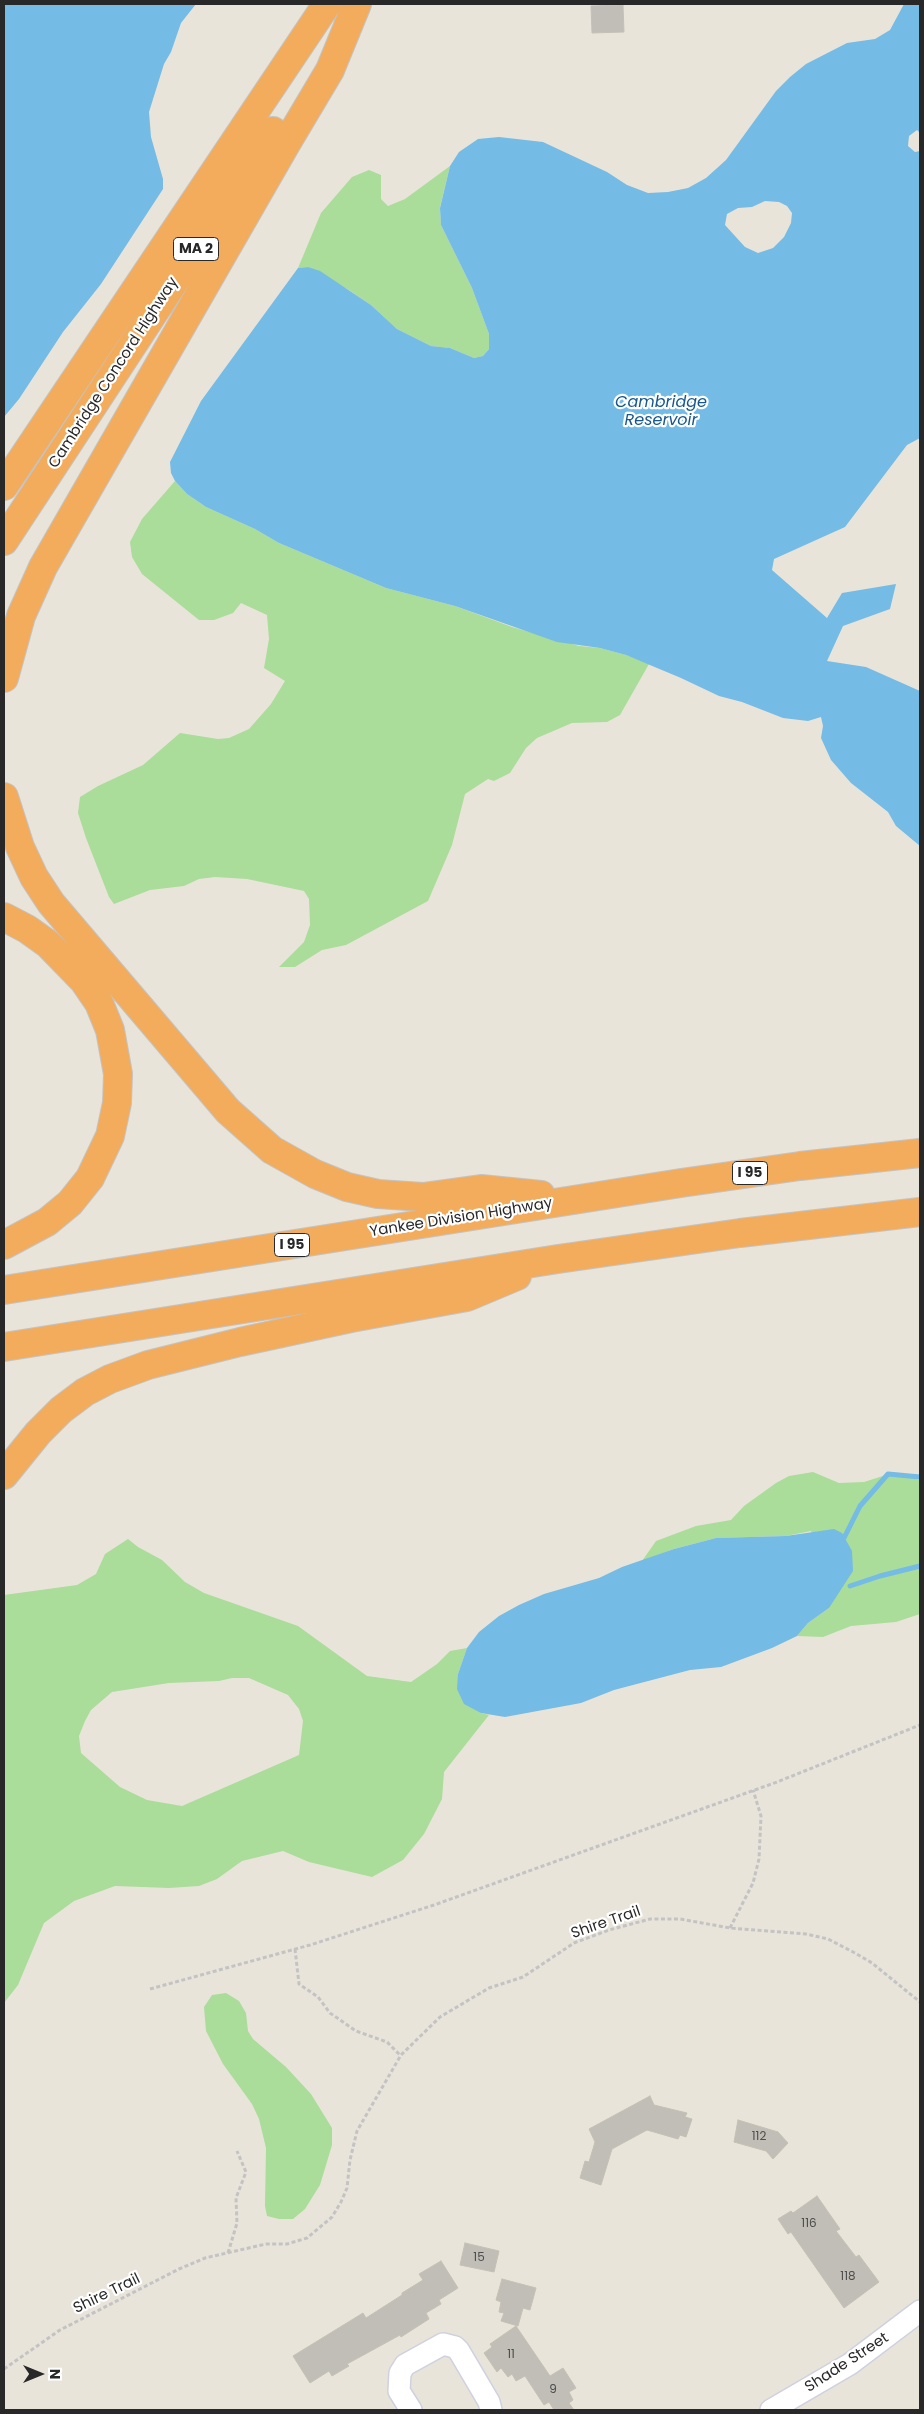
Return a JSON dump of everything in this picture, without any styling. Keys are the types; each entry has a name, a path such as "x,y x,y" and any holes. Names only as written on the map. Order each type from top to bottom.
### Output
{"highway":[{"path":"128,301 152,246 293,29 305,4"},
{"name":"Cambridge Concord Highway","path":"4,486 327,4"},
{"path":"4,678 15,631 34,584 330,70 357,4"},
{"name":"Cambridge Concord Highway","path":"4,541 357,4"},
{"path":"4,797 20,847 34,877 51,903 228,1112 272,1150 301,1168 330,1181 361,1191 386,1196 423,1198 481,1189 580,1199"},
{"path":"4,917 27,929 48,944 84,981 99,1003 110,1030 118,1074 117,1103 110,1136 90,1178 70,1203 47,1222 4,1244"},
{"name":"Yankee Division Highway","path":"4,1290 800,1166 920,1154"},
{"path":"4,1347 558,1259 758,1230 920,1212"},
{"path":"4,1475 38,1433 60,1410 84,1392 110,1379 148,1365 240,1342 368,1315 467,1297 558,1259"}],"street":[{"name":"Shade Street","path":"771,2410 850,2364 920,2311"},
{"path":"411,2410 399,2391 400,2373 405,2365 444,2344 456,2347 459,2351 489,2402 491,2410"}],"path":[{"path":"150,1989 295,1949 434,1905 753,1790 920,1726"},
{"path":"730,1928 753,1883 759,1859 761,1816 753,1790"},
{"name":"Shire Trail","path":"4,2369 60,2330 179,2269 205,2258 266,2244 287,2244 307,2238 332,2217 347,2188 350,2160 357,2131 401,2055 440,2016 489,1988 522,1977 574,1943 609,1930 650,1919 680,1919 730,1928 806,1934 828,1939 872,1963 920,2002"},
{"path":"295,1949 299,1984 318,1997 330,2013 356,2031 387,2042 401,2055"},
{"path":"228,2253 237,2222 236,2198 246,2172 237,2151"}],"green space":[{"path":"450,166 440,207 441,225 472,288 489,334 489,349 483,356 474,358 450,348 431,346 397,329 371,305 349,290 308,267 298,268 321,213 352,177 369,170 381,175 381,199 388,206 405,199"},
{"path":"175,481 187,494 206,507 255,529 279,543 386,588 455,606 512,627 579,646 600,648 626,655 649,664 620,715 607,722 572,723 537,738 526,748 510,773 494,781 488,779 465,794 452,845 428,901 346,945 322,950 295,967 279,967 304,942 310,925 309,899 304,891 247,879 215,877 199,879 184,886 150,890 114,904 109,897 78,813 80,797 98,786 143,765 180,733 218,739 229,738 249,729 271,704 285,681 264,668 269,639 267,615 241,603 233,613 214,620 199,620 142,574 132,557 130,542 142,519"},
{"path":"813,1472 839,1483 864,1482 886,1475 920,1480 920,1614 896,1622 851,1626 823,1637 797,1636 808,1623 829,1608 811,1531 786,1536 716,1538 674,1549 642,1561 656,1541 696,1526 731,1520 744,1506 776,1483 789,1476"},
{"path":"128,1539 138,1547 162,1560 185,1582 204,1593 298,1626 367,1676 411,1682 437,1664 450,1651 467,1648 458,1674 481,1713 489,1715 444,1772 442,1799 424,1834 403,1860 372,1877 309,1862 283,1851 242,1861 217,1879 199,1886 169,1888 115,1886 74,1901 44,1923 18,1985 4,2003 4,1595 77,1585 96,1574 105,1554","holes":["249,1678 288,1695 299,1709 303,1721 299,1755 182,1806 147,1800 120,1787 81,1753 79,1736 85,1721 91,1710 112,1692 169,1683"]},
{"path":"226,1993 239,2001 246,2013 248,2031 253,2039 286,2067 311,2094 332,2128 332,2145 320,2185 305,2209 293,2219 279,2219 267,2216 265,2206 266,2148 259,2119 252,2104 223,2064 206,2031 204,2007 212,1995"}],"water":[{"path":"4,4 196,4 181,23 171,52 164,64 149,112 151,137 163,179 163,189 101,284 63,332 19,399 4,417"},
{"name":"Cambridge Reservoir","path":"904,4 920,4 920,133 917,130 909,136 908,146 915,152 920,151 920,438 907,445 845,527 774,559 772,570 827,618 842,593 896,584 890,609 843,626 827,661 866,667 920,691 920,846 896,826 888,812 851,783 831,760 821,738 823,726 821,717 808,721 783,718 742,702 719,696 626,655 600,648 557,642 455,606 386,588 279,543 255,529 206,507 187,494 175,481 171,473 170,462 201,401 298,268 308,267 320,271 371,305 397,329 431,346 450,348 474,358 483,356 489,349 489,334 472,288 441,225 440,208 450,166 459,152 478,139 499,137 543,142 607,172 627,185 648,193 688,188 706,178 726,160 776,91 806,64 847,43 875,39 890,30","holes":["765,201 779,202 787,206 792,213 791,223 784,237 773,248 758,253 745,247 725,225 727,214 738,208 752,207"]},
{"path":"834,1529 842,1533 852,1551 853,1571 829,1608 808,1623 797,1636 772,1648 721,1667 690,1670 614,1690 581,1703 505,1717 481,1713 464,1704 457,1689 458,1674 467,1648 479,1632 499,1616 544,1594 599,1578 622,1567 674,1549 716,1538 786,1536"}],"building":[{"path":"623,5 624,32 592,33 591,6"},
{"path":"650,2096 654,2105 687,2113 685,2117 692,2119 686,2137 680,2135 678,2139 647,2130 612,2149 601,2185 580,2178 585,2161 589,2162 595,2142 589,2129"},
{"path":"738,2120 778,2132 788,2143 773,2159 766,2151 734,2142"},
{"path":"817,2196 840,2229 836,2231 856,2257 859,2255 879,2282 844,2308 791,2232 788,2234 778,2219 791,2211 793,2213"},
{"path":"465,2243 499,2251 494,2272 460,2265"},
{"path":"441,2261 458,2288 439,2300 441,2304 426,2313 429,2319 401,2337 400,2335 347,2364 349,2366 332,2376 329,2371 310,2383 293,2356 363,2313 366,2318 402,2295 402,2293 423,2280 419,2274"},
{"path":"502,2279 536,2288 530,2310 523,2308 518,2326 501,2321 504,2313 499,2312 501,2302 496,2300"},
{"path":"516,2326 550,2376 563,2368 576,2388 569,2392 573,2400 569,2403 574,2410 554,2410 549,2402 544,2405 525,2376 516,2381 512,2374 508,2377 501,2368 497,2372 484,2353 492,2347 490,2344"}],"waterway":[{"path":"844,1538 860,1506 888,1474 920,1477"},
{"path":"850,1586 920,1566"}]}
